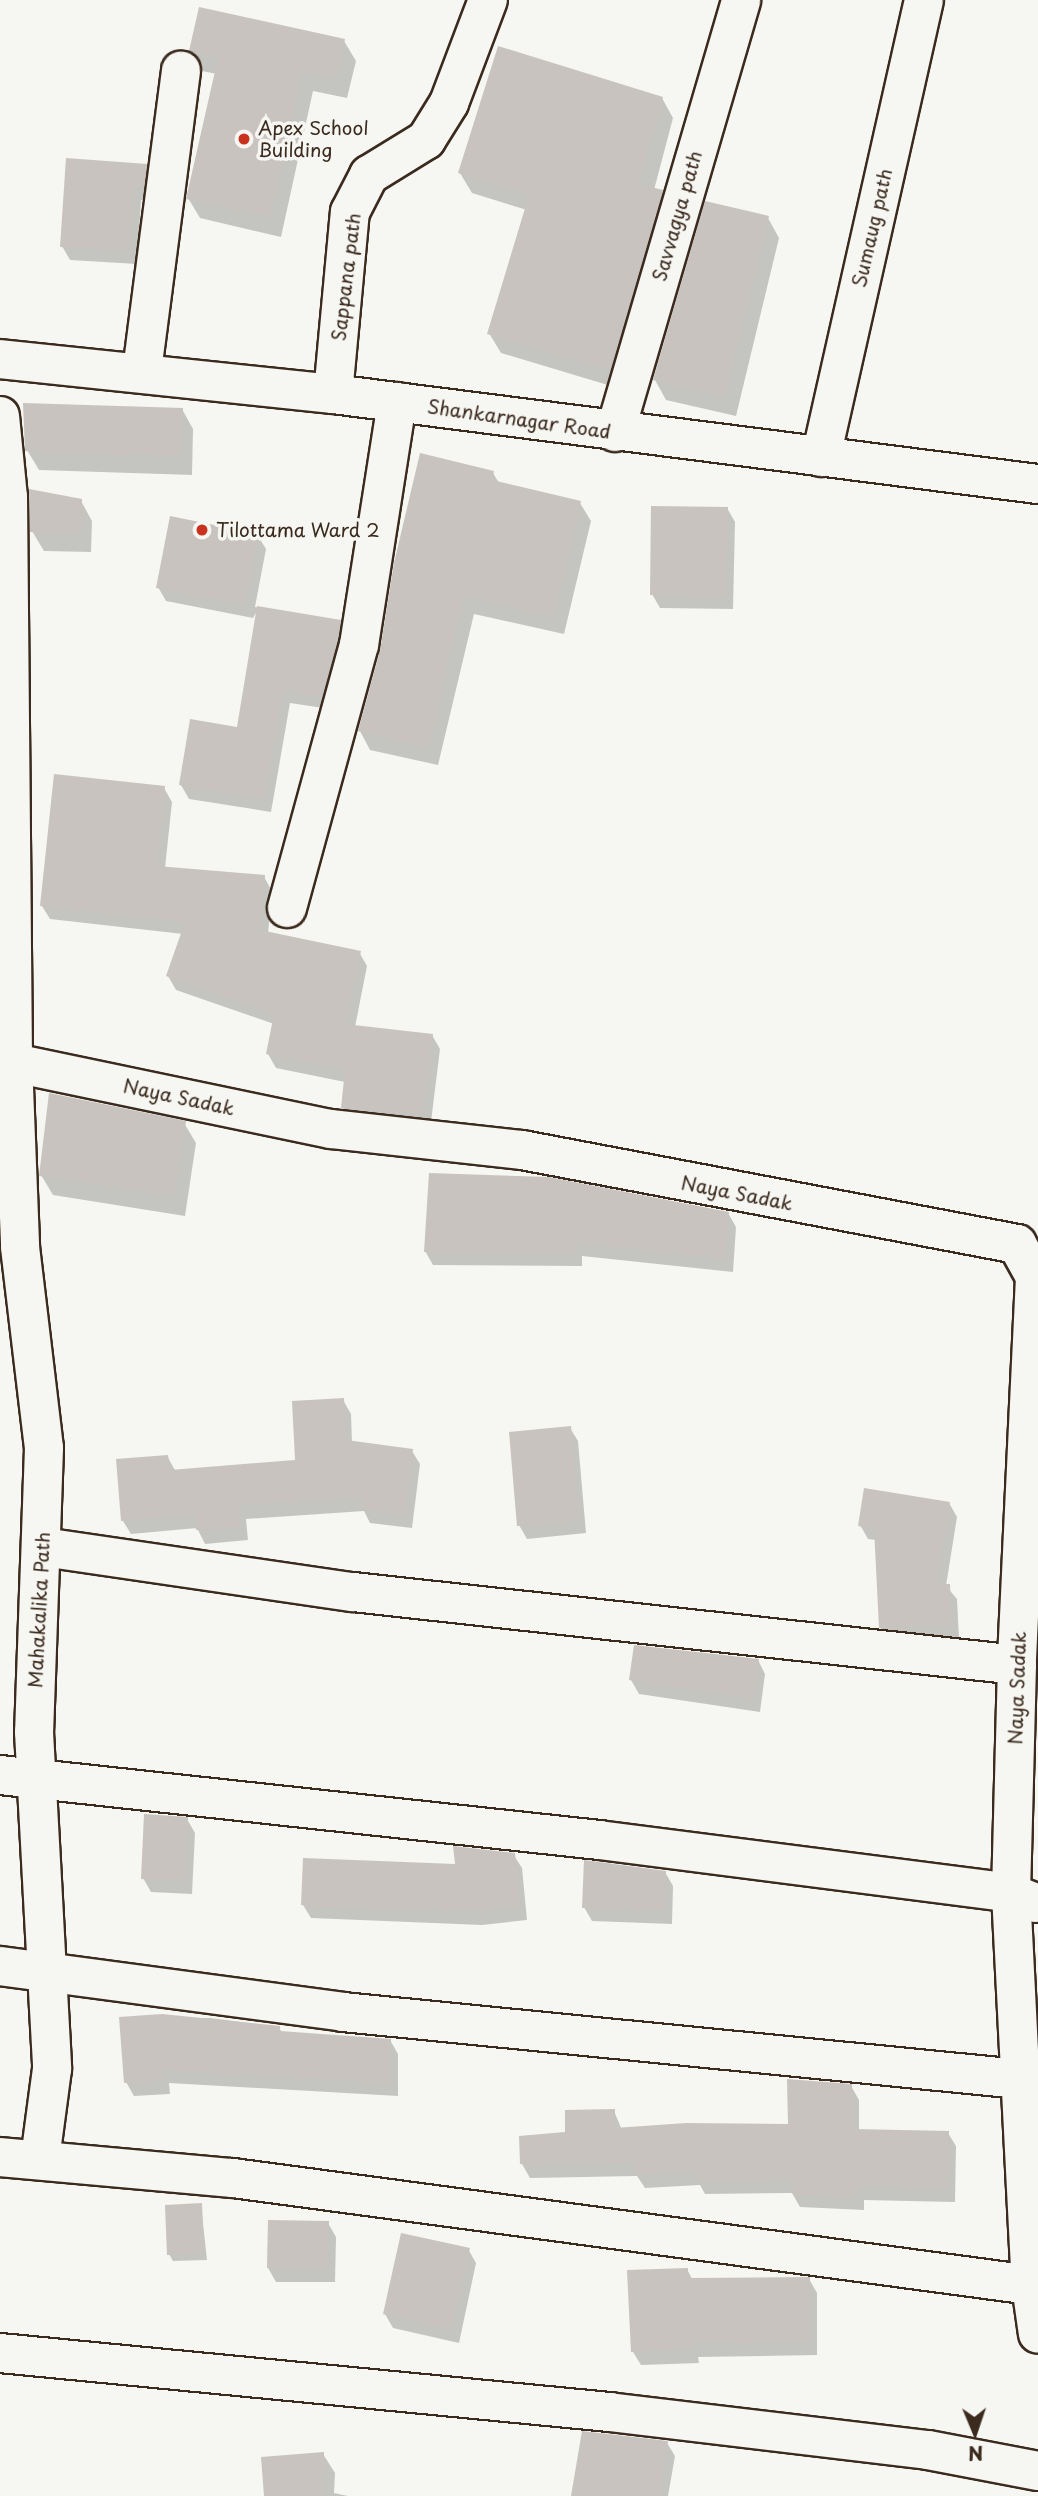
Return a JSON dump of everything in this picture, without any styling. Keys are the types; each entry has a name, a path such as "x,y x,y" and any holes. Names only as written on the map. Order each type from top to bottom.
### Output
{"street":[{"name":"Sappana path","path":"333,394 350,212 369,175 426,139 449,103 488,0"},
{"name":"Savvagya path","path":"615,432 741,0"},
{"name":"Sumaug path","path":"821,457 924,0"},
{"path":"142,372 181,71"},
{"name":"Shankarnagar Road","path":"0,359 333,394 1038,484"},
{"path":"288,908 359,645 397,402"},
{"path":"0,416 8,497 7,1060"},
{"name":"Mahakalika Path","path":"7,1060 10,1247 44,1448 43,1548 34,1732 52,2068 40,2159"},
{"name":"Naya Sadak","path":"7,1060 331,1129 522,1150 1017,1244 1035,1277 1017,1665 1025,1899 1019,2079 1031,2285 1038,2334"},
{"path":"43,1548 353,1592 1017,1665"},
{"path":"0,1775 599,1840 1025,1899"},
{"path":"0,1966 343,2012 1019,2079"},
{"path":"0,2157 247,2180 1031,2285"},
{"path":"0,2353 609,2412 928,2450 1038,2471"}],"building":[{"name":"Apex School Building","path":"199,7 345,39 336,79 302,72 270,217 186,199 218,58 189,51"},
{"path":"498,46 663,97 639,184 663,190 610,370 487,334 529,195 458,173"},
{"path":"66,158 147,164 144,189 134,187 130,251 60,247"},
{"path":"705,201 769,216 725,397 653,380"},
{"path":"23,403 183,408 181,456 25,451"},
{"path":"420,453 494,471 492,480 581,501 554,617 464,596 428,748 358,731 380,651 394,563"},
{"path":"29,489 82,499 81,533 30,532"},
{"path":"651,506 728,507 726,596 650,595"},
{"path":"170,516 259,534 245,605 156,588"},
{"path":"257,606 341,620 322,696 283,690 264,799 179,785 190,719 237,727"},
{"path":"54,774 165,786 157,866 265,875 260,930 361,951 345,1024 433,1034 423,1117 341,1108 345,1070 266,1054 274,1014 166,976 185,922 40,906"},
{"path":"49,1093 186,1121 174,1196 39,1176"},
{"path":"429,1173 549,1177 729,1212 726,1259 575,1242 575,1253 424,1252"},
{"path":"344,1398 346,1440 413,1449 405,1515 360,1509 362,1498 239,1505 241,1527 196,1530 194,1515 121,1521 116,1459 168,1455 170,1470 295,1460 292,1401"},
{"path":"571,1426 579,1520 517,1526 509,1432"},
{"path":"864,1488 950,1502 937,1584 950,1584 952,1625 879,1628 874,1528 858,1526"},
{"path":"634,1645 759,1659 752,1699 629,1680"},
{"path":"144,1814 188,1817 185,1881 141,1879"},
{"path":"453,1846 515,1853 520,1906 474,1911 301,1905 303,1858 455,1864"},
{"path":"584,1860 666,1871 665,1911 582,1908"},
{"path":"162,2014 280,2026 280,2031 391,2039 391,2083 162,2070 163,2080 124,2083 119,2017"},
{"path":"787,2079 852,2084 852,2129 949,2131 947,2188 857,2187 857,2197 791,2193 792,2179 696,2181 696,2171 635,2175 634,2162 520,2164 519,2136 565,2132 565,2110 615,2109 615,2128 686,2123 788,2124"},
{"path":"202,2203 204,2253 167,2255 165,2205"},
{"path":"268,2220 329,2221 328,2269 267,2268"},
{"path":"401,2233 470,2248 451,2330 383,2314"},
{"path":"688,2268 688,2278 810,2277 810,2341 691,2343 692,2349 631,2352 627,2270"},
{"path":"582,2431 668,2441 659,2496 571,2496"},
{"path":"324,2452 323,2496 264,2496 261,2457"}],"place":[{"name":"Apex School Building","path":"244,139"},
{"name":"Tilottama Ward 2","path":"202,530"}]}
